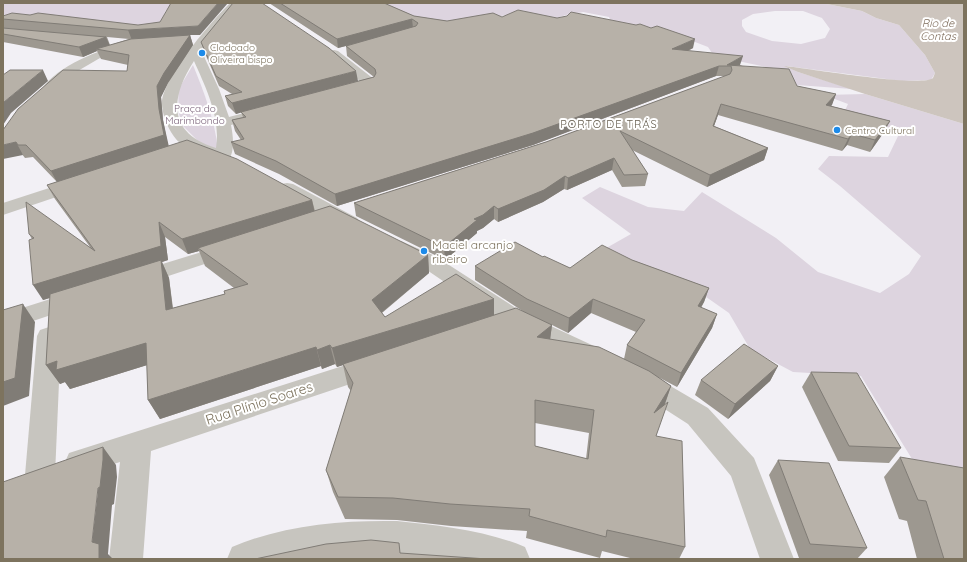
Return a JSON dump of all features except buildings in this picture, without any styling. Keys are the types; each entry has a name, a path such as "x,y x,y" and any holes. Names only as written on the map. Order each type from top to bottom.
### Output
{"street":[{"path":"192,45 214,94 223,123 226,146 230,160 184,149 173,121 169,102 192,45 204,38 235,3"},
{"path":"39,98 72,69 96,56 136,44 111,40"},
{"path":"337,93 370,83 331,51 351,50"},
{"path":"223,123 274,110"},
{"path":"3,209 94,179"},
{"path":"272,179 335,215 428,260 517,320 652,386 698,416 743,468 777,559"},
{"path":"118,285 253,242"},
{"path":"3,323 95,293"},
{"name":"Rua Plínio Soares","path":"50,307 29,479 395,360"},
{"path":"486,330 517,320"},
{"path":"126,559 137,443"},
{"path":"244,559 269,551 361,537 418,540 513,559"}],"green space":[{"path":"3,3 193,3 213,7 166,10 161,22 139,31 44,18 3,28"},
{"path":"380,3 822,3 862,11 876,18 899,25 925,55 935,73 931,80 902,81 786,66 798,72 852,89 797,85 774,76 766,67 714,56 708,47 677,35 613,26 609,17 583,12 566,15 547,21 513,14 483,19 470,26 350,11","holes":["775,11 803,11 822,18 830,29 825,38 801,44 772,41 746,32 742,26 742,20 753,14"]},
{"name":"Praça do Marimbondo","path":"193,65 212,117 218,150 199,142 183,126 179,114 178,90"},
{"path":"865,94 964,124 964,484 912,459 861,376 793,372 750,349 729,313 689,285 601,251 631,234 582,198 600,187 648,207 684,211 702,192 776,238 818,272 880,293 909,274 921,256 840,186 818,169 829,156 888,157 899,134 842,117 848,104 824,95"}],"water":[{"name":"Rio de Contas","path":"822,3 964,3 964,124 865,94 784,66 908,81 933,78 935,73 925,55 899,25 876,18 862,11"}],"place":[{"name":"Clodoado Oliveira bispo","path":"202,53"},
{"name":"Centro Cultural","path":"837,130"},
{"name":"Maciel arcanjo ribeiro","path":"424,251"}],"district":[{"name":"PORTO DE TRÁS","path":"609,124"}]}
